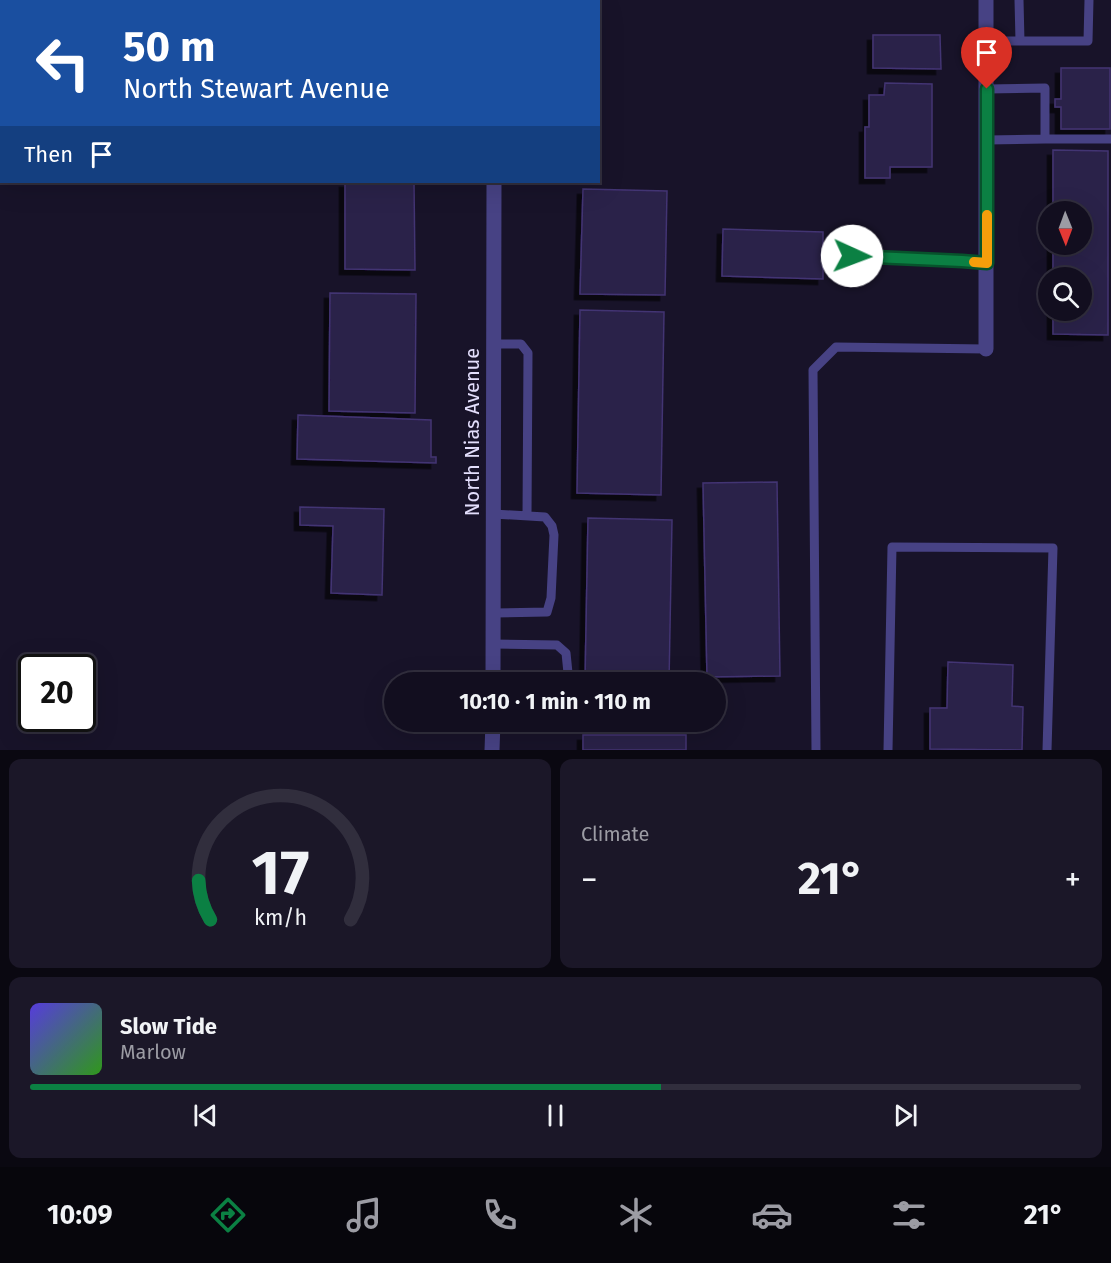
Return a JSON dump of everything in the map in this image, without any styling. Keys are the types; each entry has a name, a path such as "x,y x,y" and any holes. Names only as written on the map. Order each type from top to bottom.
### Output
{"street":[{"path":"986,0 987,349"},
{"name":"North Nias Avenue","path":"493,672 494,183"},
{"path":"492,732 492,750"}],"lane":[{"path":"1019,0 1020,41"},
{"path":"986,41 1088,41 1089,0"},
{"path":"987,89 1045,88 1045,139"},
{"path":"987,140 1111,139"},
{"path":"852,256 987,263"},
{"path":"493,344 521,344 528,353 527,516"},
{"path":"816,750 813,370 836,347 987,349"},
{"path":"493,514 544,517 552,526 554,535 551,598 547,612 493,613"},
{"path":"888,750 892,547 1053,548 1047,750"},
{"path":"493,644 557,645 566,653 568,672"}],"building":[{"path":"873,35 940,35 941,69 873,68"},
{"path":"1061,68 1110,68 1110,129 1061,129 1061,107 1055,107 1055,99 1061,99"},
{"path":"885,83 932,84 932,167 890,167 890,178 865,178 865,127 869,127 869,95 884,95"},
{"path":"1053,150 1108,151 1108,335 1053,334 1053,321 1092,321 1092,267 1053,267 1053,255 1092,255 1092,201 1053,201"},
{"path":"345,183 414,183 415,270 345,269"},
{"path":"583,189 667,191 665,295 580,294"},
{"path":"723,229 823,232 823,279 722,276"},
{"path":"330,293 416,294 415,413 329,411"},
{"path":"580,310 664,312 661,495 577,493"},
{"path":"298,415 431,420 431,457 436,457 436,463 297,459"},
{"path":"777,482 780,676 726,677 726,672 707,672 703,483"},
{"path":"300,507 384,509 382,595 331,593 333,526 300,525"},
{"path":"588,518 672,520 669,672 585,672"},
{"path":"948,662 1013,665 1012,706 1023,707 1022,750 930,749 930,708 947,708"},
{"path":"583,735 686,735 686,750 583,750"}],"slow traffic":[{"path":"974,262 987,263 987,215"}],"route":[{"path":"852,256 987,263 987,89"}]}
